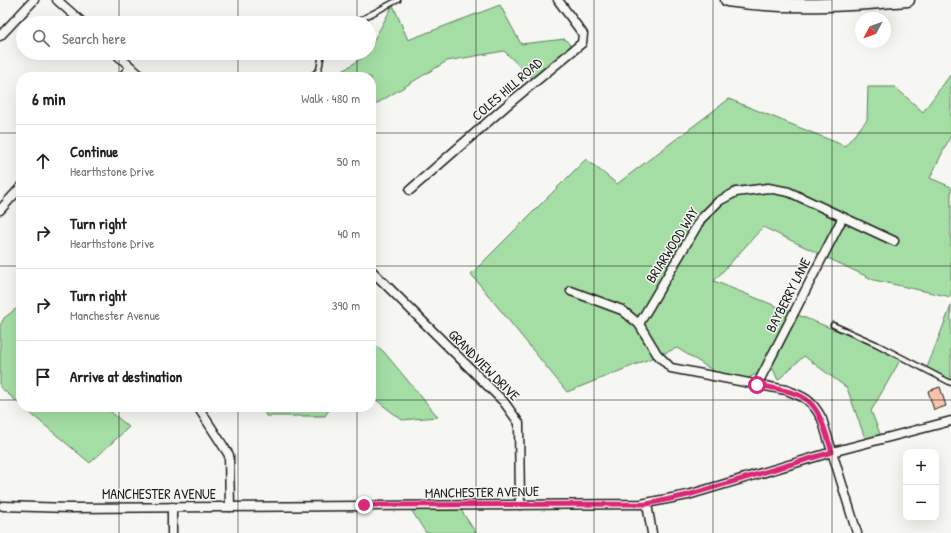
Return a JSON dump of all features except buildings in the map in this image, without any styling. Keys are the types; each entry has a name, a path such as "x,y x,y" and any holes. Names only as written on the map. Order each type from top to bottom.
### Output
{"street":[{"path":"19,16 34,0"},
{"path":"57,0 75,16"},
{"name":"COLES HILL ROAD","path":"410,190 506,106 582,43 583,34 558,0"},
{"path":"727,0 787,6 908,0"},
{"path":"0,36 16,19"},
{"path":"124,60 136,72"},
{"path":"126,72 131,67"},
{"name":"BRIARWOOD WAY","path":"639,324 694,230 710,208 726,196 755,188 768,188 789,192 894,241"},
{"path":"0,210 16,192"},
{"name":"BAYBERRY LANE","path":"757,385 843,217"},
{"name":"GRANDVIEW DRIVE","path":"376,275 504,402 516,417 519,423 520,437 520,505"},
{"path":"571,291 622,310 639,324 657,354 671,368 786,390 800,395 813,404 822,419 857,533"},
{"path":"201,412 229,455 230,507"},
{"name":"MANCHESTER AVENUE","path":"3,506 230,507 647,504 688,495 832,452 951,421"},
{"path":"647,504 652,533"},
{"path":"172,507 172,533"}],"lane":[{"path":"367,16 398,0"},
{"path":"316,72 319,70 321,60"},
{"path":"833,325 876,344 951,383"}],"green space":[{"path":"393,5 408,40 500,5 521,44 565,39 574,50 535,81 504,51 447,61 376,104 376,72 341,72 359,60 376,60 376,36"},
{"path":"951,74 951,135 930,178 951,187 951,297 874,280 763,227 714,281 902,357 871,411 881,436 866,441 847,388 804,356 778,380 772,367 735,384 677,348 567,392 471,274 586,159 617,184 729,99 845,146 867,120 868,87 895,87 923,112"},
{"path":"951,306 951,386 926,370"},
{"path":"16,309 16,401 0,387 0,326 4,318"},
{"path":"376,345 384,352 438,417 402,420 376,400"},
{"path":"29,412 111,412 129,427 90,463"},
{"path":"265,412 328,412 325,416 266,416"},
{"path":"457,504 476,533 426,533 408,505"}],"route":[{"path":"364,505 476,506 647,504 688,495 832,452 822,419 818,410 813,404 800,395 786,390 757,385"}]}
